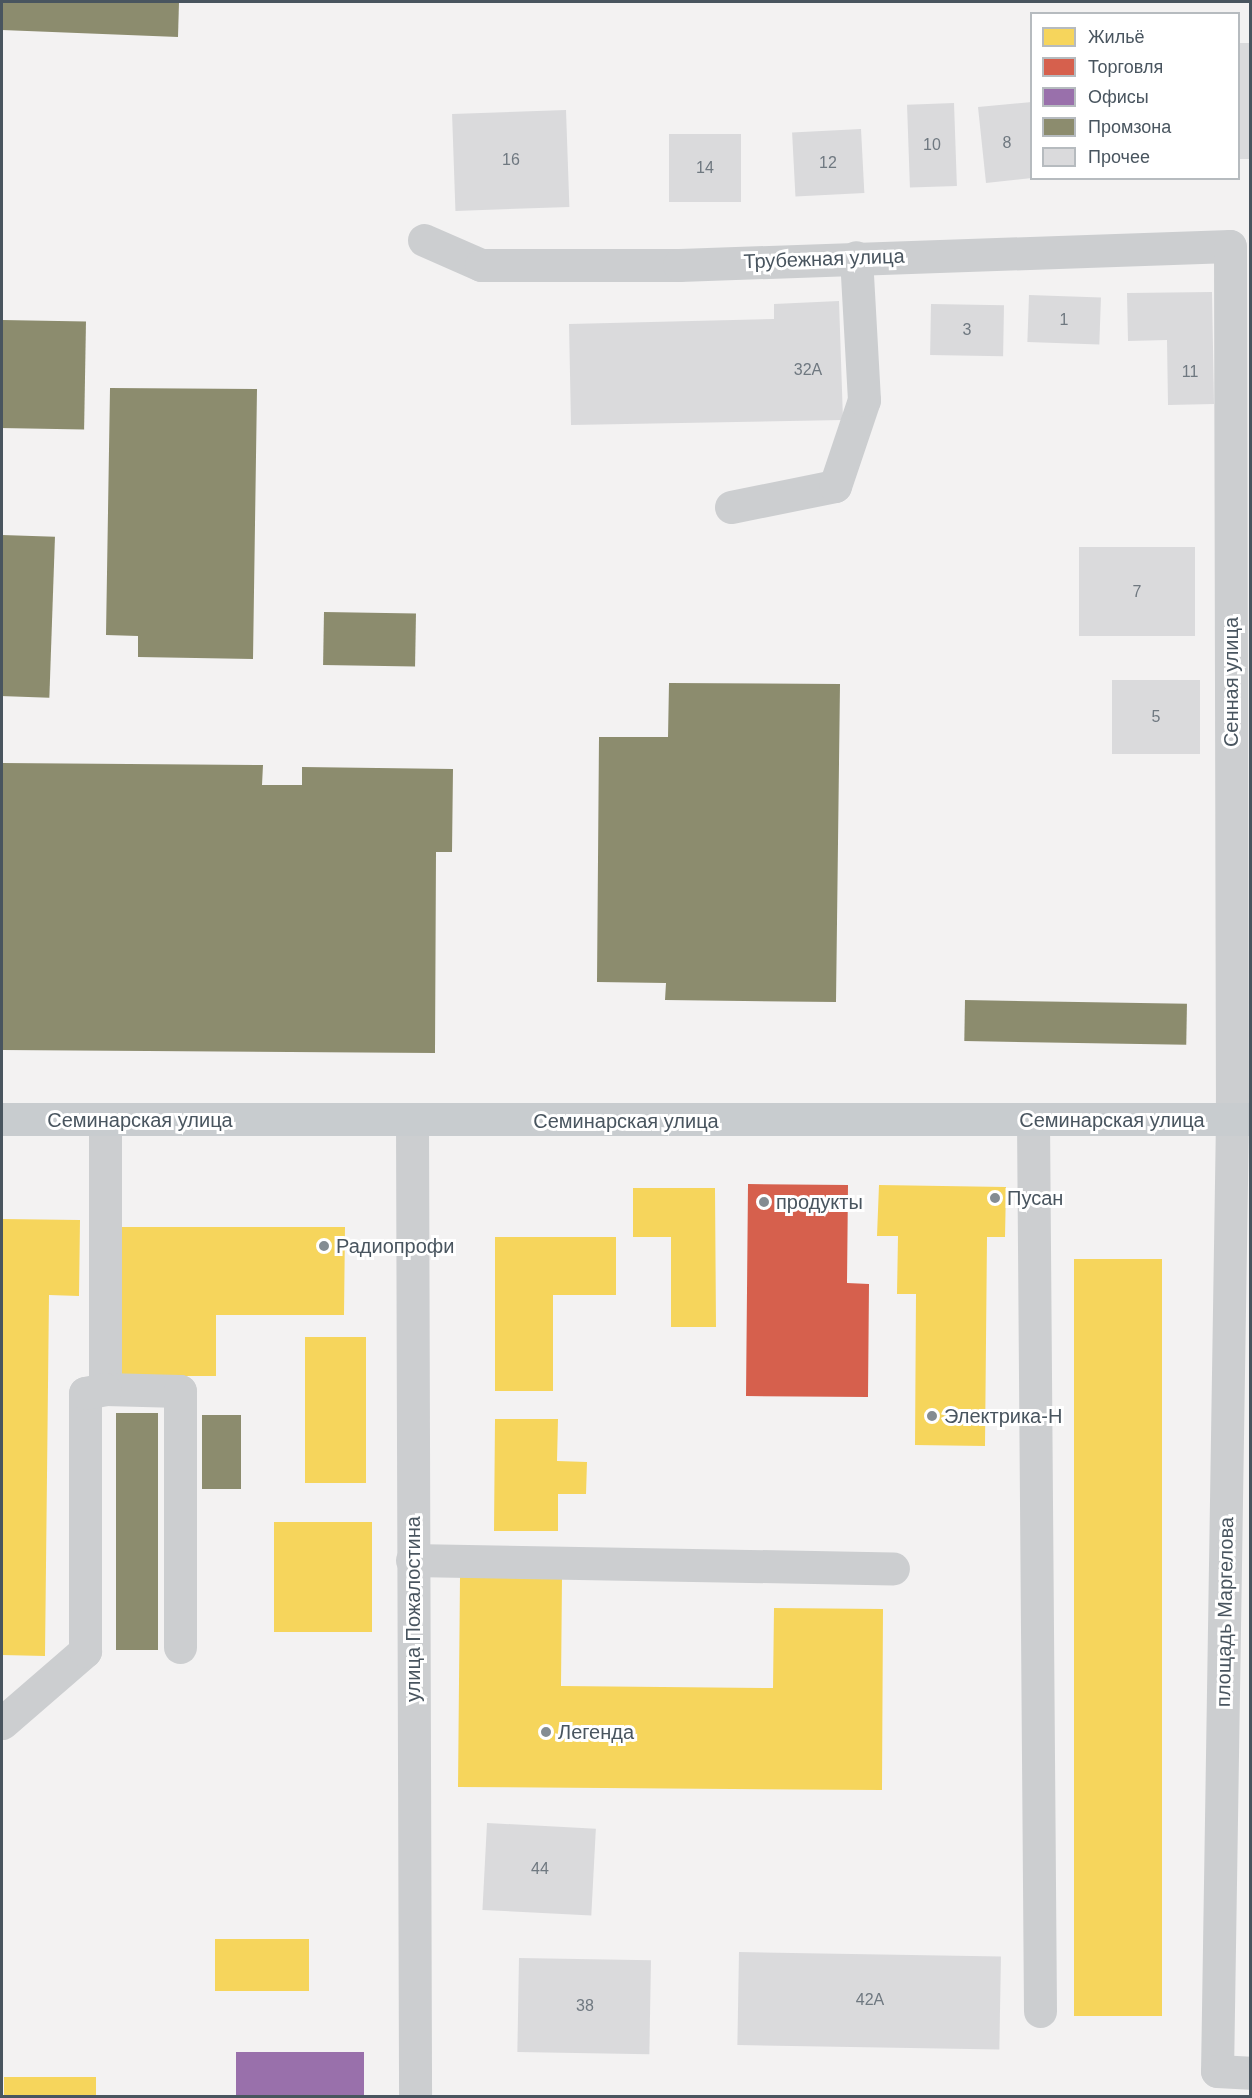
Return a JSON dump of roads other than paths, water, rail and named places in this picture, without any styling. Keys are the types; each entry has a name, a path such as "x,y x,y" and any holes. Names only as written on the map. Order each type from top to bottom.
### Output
{"main road":[{"name":"Семинарская улица","path":"2,1119 412,1122 1241,1119"}],"street":[{"name":"Трубежная улица","path":"424,240 481,265 679,265 856,257 1230,246"},
{"name":"Сенная улица","path":"1230,246 1241,1119"},
{"path":"731,507 835,486 864,400 856,257"},
{"name":"площадь Маргелова","path":"1241,1119 1217,2071 1251,2073"},
{"path":"105,1120 105,1389"},
{"path":"1032,1120 1040,2011"},
{"name":"улица Пожалостина","path":"412,1122 416,2097"},
{"path":"2,1724 85,1651 85,1393 105,1389 180,1391 180,1647"},
{"path":"412,1560 893,1568"}],"place":[{"name":"Пусан","path":"995,1198"},
{"name":"продукты","path":"764,1202"},
{"name":"Радиопрофи","path":"324,1246"},
{"name":"Электрика-Н","path":"932,1416"},
{"name":"Легенда","path":"546,1732"}]}
